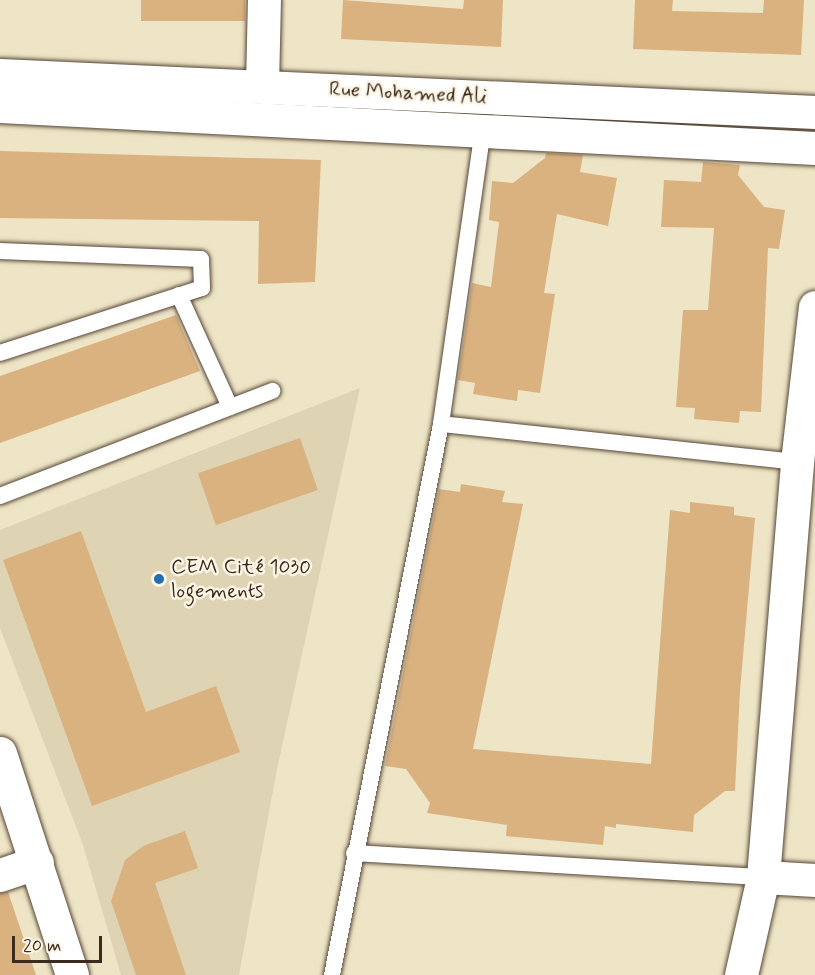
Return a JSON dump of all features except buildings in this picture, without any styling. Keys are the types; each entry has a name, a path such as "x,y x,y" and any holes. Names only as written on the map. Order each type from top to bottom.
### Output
{"street":[{"path":"262,86 264,0"},
{"name":"Rue Mohamed Ali","path":"0,75 815,112"},
{"path":"0,106 815,148"},
{"path":"741,975 763,877 804,516 797,462 815,307"},
{"path":"0,753 72,975"},
{"path":"0,875 37,862"},
{"path":"763,877 815,880"}],"lane":[{"path":"332,975 354,853 441,424 483,130"},
{"path":"0,251 201,260 202,288 0,353"},
{"path":"179,295 230,407"},
{"path":"0,496 272,391"},
{"path":"441,424 797,462"},
{"path":"354,853 763,877"}],"shaded area":[{"name":"CEM Cité 1030 logements","path":"360,388 276,774 239,975 121,975 83,845 0,628 0,530"}],"place":[{"name":"CEM Cité 1030 logements","path":"159,579"}]}
